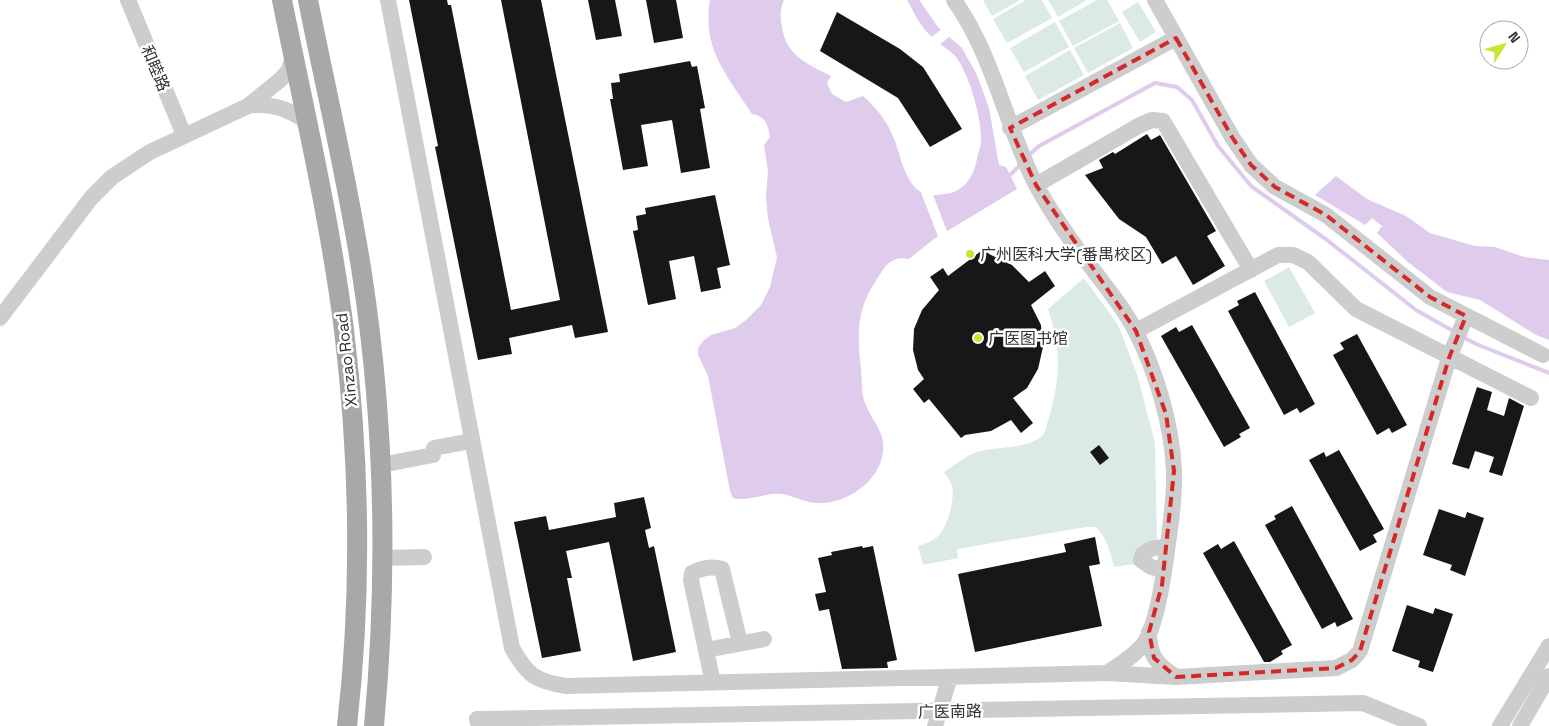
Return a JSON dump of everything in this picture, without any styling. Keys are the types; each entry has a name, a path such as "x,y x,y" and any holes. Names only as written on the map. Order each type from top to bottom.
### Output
{"main road":[{"name":"Xinzao Road","path":"282,0 340,302 355,460 356,624 347,726"},
{"name":"Xinzao Road","path":"308,0 362,276 375,381 381,465 383,558 382,641 374,726"}],"street":[{"name":"和睦路","path":"128,0 184,135"},
{"path":"388,0 512,648 524,669 542,682 566,686 1107,673 1176,676 1336,668 1352,660 1360,651 1450,358 1466,316"},
{"path":"954,0 964,14 989,64 1012,132 1036,184 1072,242 1128,317 1136,331 1166,414 1174,471 1164,570 1145,642 1132,655 1107,673"},
{"path":"1155,0 1232,137 1257,170 1274,187 1326,215 1349,231 1430,296 1543,355"},
{"path":"1012,132 1176,38"},
{"path":"0,318 91,198 112,177 150,152 248,106 277,84 289,70 293,56"},
{"path":"248,106 262,104 282,108 306,121"},
{"path":"1036,184 1140,125 1152,120 1163,121 1251,270"},
{"path":"1136,331 1278,255 1293,256 1308,262 1356,310 1531,398"},
{"path":"381,465 471,441"},
{"path":"1164,570 1151,567 1142,560 1142,554 1155,547 1167,548"},
{"path":"383,558 424,557"},
{"path":"713,683 691,580 692,574 699,570 716,567 722,569 740,643"},
{"path":"1149,632 1149,646 1154,658 1162,667 1176,676"},
{"path":"706,650 764,639"},
{"path":"1500,726 1549,646"},
{"path":"1520,726 1549,676"},
{"path":"935,726 950,677"},
{"name":"广医南路","path":"478,723 1363,703 1419,726"}],"highlighted area":[{"path":"1176,38 1232,137 1251,165 1275,187 1326,215 1430,297 1466,316 1449,358 1360,651 1352,660 1336,668 1176,677 1154,658 1149,632 1162,585 1174,471 1166,414 1136,331 1036,185 1010,128"}],"shaded area":[{"path":"710,0 784,0 781,10 781,24 784,37 793,52 806,63 831,76 827,83 832,94 846,102 863,96 889,127 908,178 922,193 938,195 957,191 969,180 974,170 980,147 981,131 974,97 961,65 953,54 926,31 907,0 919,0 938,27 962,48 977,75 989,108 999,165 1006,167 1017,189 934,239 909,259 903,258 891,262 885,267 871,288 862,310 859,332 862,389 866,405 882,437 883,454 873,477 864,486 843,499 814,503 787,495 770,494 739,499 733,498 730,491 708,376 698,355 698,348 711,335 735,328 761,305 770,287 777,257 768,219 766,196 768,171 764,145 770,137 768,128 763,119 752,114 726,74 713,48 708,18"},
{"path":"983,0 1020,0 992,16"},
{"path":"1026,0 1042,0 1052,18 1007,43 993,19"},
{"path":"1048,0 1087,0 1058,17"},
{"path":"1097,0 1107,0 1119,21 1073,46 1059,21"},
{"path":"1138,2 1156,32 1140,42 1122,12"},
{"path":"1055,22 1069,47 1024,72 1010,48"},
{"path":"1120,23 1133,48 1088,73 1074,48"},
{"path":"1070,50 1084,75 1038,100 1025,76"},
{"path":"1336,176 1367,199 1406,216 1430,233 1475,246 1495,247 1524,257 1549,260 1549,340 1536,335 1480,300 1447,292 1409,263 1377,233 1382,226 1372,218 1365,225 1315,195"},
{"path":"1289,267 1315,313 1289,327 1264,281"},
{"path":"1084,278 1118,325 1137,374 1155,443 1157,539 1150,541 1135,564 1114,567 1106,541 1096,527 1086,527 957,549 958,558 923,565 918,546 932,541 939,535 948,519 952,505 952,486 944,472 964,458 977,452 1029,443 1044,434 1053,401 1058,372 1056,342 1048,309"}],"pier":[{"path":"943,28 952,35 937,46 929,39"},
{"path":"920,190 932,192 948,234 939,239"}],"building":[{"path":"409,0 447,0 448,5 451,5 511,310 560,300 501,0 541,0 608,332 575,338 572,325 509,338 512,354 478,360 435,147 438,146"},
{"path":"588,0 615,0 622,36 596,40"},
{"path":"646,0 676,0 683,38 654,43"},
{"path":"837,12 900,49 923,67 962,129 930,147 898,98 820,51"},
{"path":"690,61 692,67 697,66 705,108 700,109 710,168 681,173 672,120 641,125 648,166 623,170 610,99 613,99 611,83 620,82 619,74"},
{"path":"1147,134 1151,140 1160,135 1216,231 1207,236 1225,266 1193,285 1176,256 1162,264 1146,237 1119,219 1085,175 1103,168 1099,160 1113,152 1115,154"},
{"path":"715,195 730,265 717,268 721,288 701,292 694,256 669,261 676,299 648,305 633,231 638,230 636,216 646,214 645,208"},
{"name":"广医图书馆","path":"985,248 989,254 1012,265 1029,282 1045,271 1055,286 1031,305 1041,325 1043,347 1038,369 1027,388 1013,398 1033,423 1021,433 1011,420 991,431 965,435 961,438 929,399 924,403 913,389 924,379 918,370 913,350 914,329 922,310 939,290 930,277 943,268 948,276"},
{"path":"1255,292 1315,404 1300,413 1297,408 1284,415 1228,311 1239,305 1237,301"},
{"path":"1192,325 1250,428 1239,434 1241,437 1224,447 1161,336 1176,327 1179,332"},
{"path":"1357,334 1407,425 1392,433 1389,428 1377,435 1333,355 1344,349 1340,343"},
{"path":"1477,387 1492,392 1487,410 1504,416 1509,398 1524,406 1502,476 1489,472 1494,457 1475,451 1469,469 1452,464"},
{"path":"1099,445 1109,458 1100,465 1090,452"},
{"path":"1339,450 1384,529 1373,535 1377,542 1360,551 1309,460 1324,452 1326,457"},
{"path":"644,497 651,528 645,530 649,548 654,546 676,652 633,661 609,542 566,551 572,578 567,578 581,651 542,658 514,522 546,516 549,530 616,517 614,503"},
{"path":"1292,506 1353,619 1337,627 1335,622 1322,629 1265,525 1276,519 1274,516"},
{"path":"1439,509 1465,518 1467,512 1484,518 1465,576 1450,570 1452,565 1423,555"},
{"path":"1095,537 1100,564 1089,566 1102,626 975,652 958,574 1066,552 1064,544"},
{"path":"1234,541 1292,645 1281,651 1283,654 1270,662 1264,662 1203,553 1218,544 1221,549"},
{"path":"862,546 863,548 873,546 897,660 887,662 888,668 842,669 829,609 819,611 815,594 826,592 818,558 832,555 831,552"},
{"path":"1407,605 1433,614 1435,608 1453,614 1433,672 1418,667 1420,661 1392,651"}],"waterway":[{"path":"1028,156 1039,146 1155,83 1177,87 1192,100 1218,146 1251,186 1327,240 1416,310 1455,332"},
{"path":"1010,175 1022,163"},
{"path":"1461,336 1476,344 1549,373"}],"place":[{"name":"广州医科大学(番禺校区)","path":"970,254"},
{"name":"广医图书馆","path":"978,338"}]}
